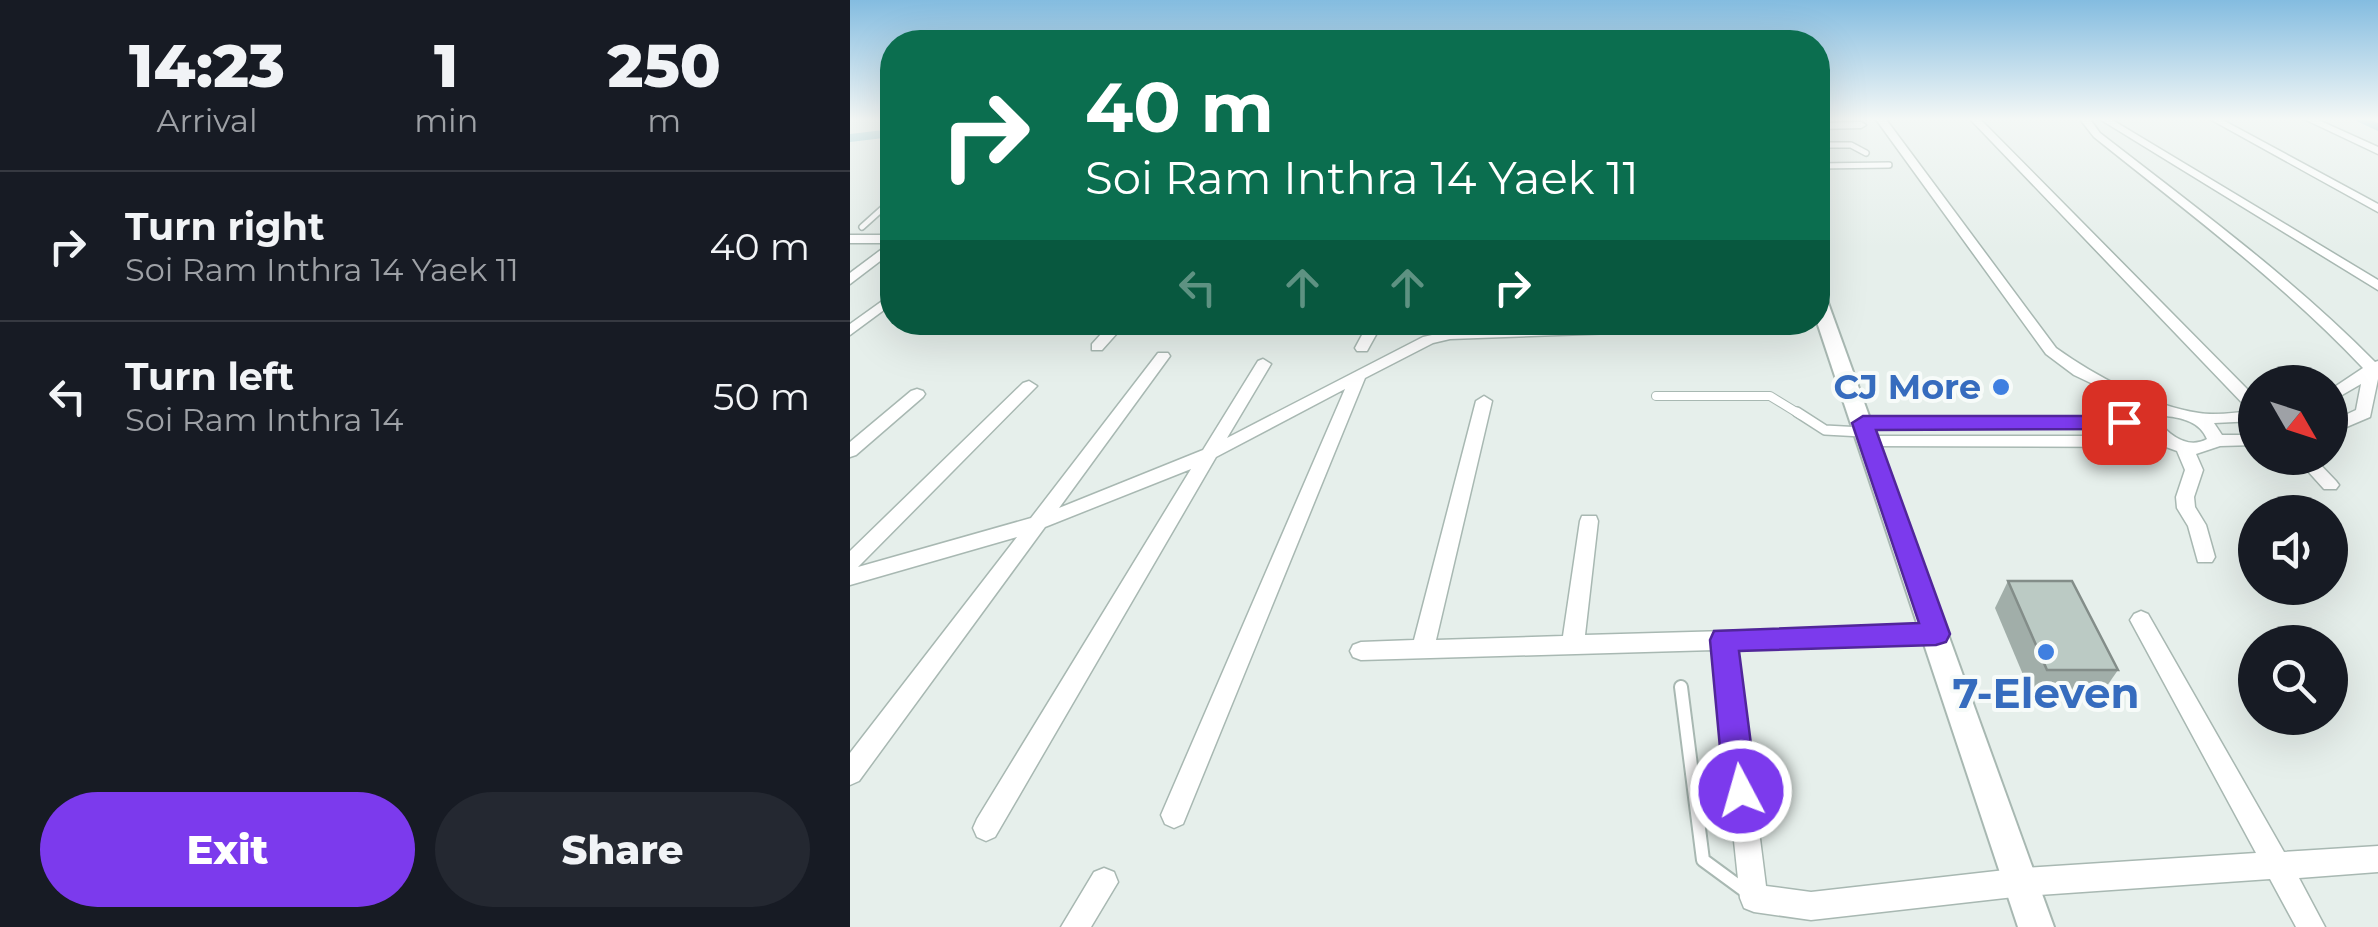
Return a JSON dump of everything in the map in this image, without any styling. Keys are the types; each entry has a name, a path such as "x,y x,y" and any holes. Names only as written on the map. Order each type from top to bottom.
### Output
{"street":[{"path":"1912,161 2051,351 2158,417"},
{"path":"2016,161 2238,389"},
{"path":"2131,161 2233,242 2376,369"},
{"path":"2174,161 2378,286"},
{"path":"2291,161 2378,209"},
{"path":"850,239 880,241"},
{"path":"850,280 880,253"},
{"path":"850,331 880,307"},
{"path":"1097,347 1108,335"},
{"path":"1362,348 1369,335"},
{"path":"850,576 1038,523 1208,454 1403,351 1450,336 1469,335"},
{"path":"1825,335 1867,432 2036,927"},
{"path":"850,774 1163,356"},
{"path":"986,828 1263,364"},
{"path":"2348,386 2376,369"},
{"path":"2348,421 2364,413 2376,369"},
{"path":"1174,816 1357,378"},
{"path":"850,562 1029,386"},
{"path":"850,451 916,394"},
{"path":"1424,648 1484,401"},
{"path":"2158,417 2155,432 2176,444 2194,470 2184,498 2205,557"},
{"path":"1867,432 2158,417 2238,417"},
{"path":"1867,432 2211,447 2216,441 2215,434 2198,419"},
{"path":"2216,441 2238,440"},
{"path":"2320,475 2330,486"},
{"path":"1573,645 1589,521"},
{"path":"2141,620 2311,927"},
{"path":"1361,651 1936,634"},
{"path":"1724,640 1754,898 1811,906 2023,882 2378,859"},
{"path":"1075,927 1104,882"}],"lane":[{"path":"1843,161 1846,166"},
{"path":"1830,166 1889,165"},
{"path":"856,227 880,209"},
{"path":"1656,396 1770,396 1825,430 1867,432"},
{"path":"1682,687 1702,860 1754,898"}],"building":[{"path":"2008,581 2072,581 2118,670 2047,670"}],"place":[{"name":"CJ More","path":"2001,387"},
{"name":"7-Eleven","path":"2046,652"}],"route":[{"path":"1741,791 1724,640 1936,634 1863,423 2124,422"}]}
